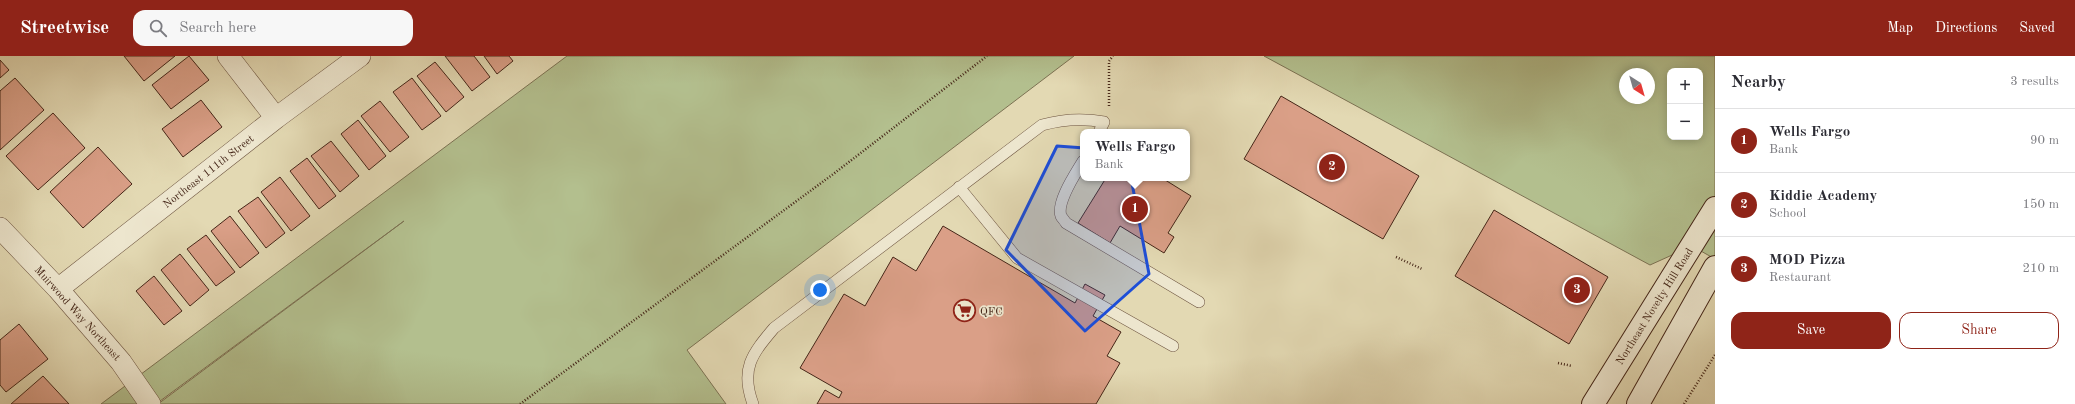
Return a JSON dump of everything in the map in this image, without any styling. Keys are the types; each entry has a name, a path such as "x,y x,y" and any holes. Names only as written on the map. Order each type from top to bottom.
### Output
{"main road":[{"name":"Northeast Novelty Hill Road","path":"1593,404 1715,208"},
{"path":"1638,404 1715,267"}],"street":[{"path":"228,56 276,118"},
{"name":"Northeast 111th Street","path":"58,289 276,118 360,56"},
{"name":"Muirwood Way Northeast","path":"0,228 58,289 121,362 150,404"}],"lane":[{"path":"753,404 749,392 748,375 751,358 774,328 1042,125 1054,121 1078,119 1104,122 1100,129"},
{"path":"1080,167 1060,207 1061,216 1066,224 1199,302"},
{"path":"959,187 1017,258 1173,346"}],"path":[{"path":"520,404 832,175 987,56"},
{"path":"1109,107 1109,61 1113,56"},
{"path":"1396,257 1422,269"},
{"path":"1684,404 1715,355"},
{"path":"1558,363 1572,366"}],"highlighted area":[{"path":"1057,146 1126,151 1149,274 1085,331 1006,250"}],"green space":[{"path":"567,56 1074,56 687,350 726,404 158,404 404,221 156,404 101,404"},
{"path":"1264,56 1715,56 1715,259 1692,246 1650,265"}],"building":[{"path":"124,56 175,56 144,81"},
{"path":"189,56 209,80 171,109 152,85"},
{"path":"445,56 474,56 490,77 472,91"},
{"path":"484,56 509,56 513,61 497,74"},
{"path":"0,60 9,70 0,78"},
{"path":"435,62 464,97 446,112 417,76"},
{"path":"15,78 44,110 0,150 0,91"},
{"path":"412,78 441,116 422,130 393,92"},
{"path":"1281,96 1419,176 1383,239 1244,159"},
{"path":"201,100 222,127 183,157 162,129"},
{"path":"380,101 409,137 390,152 361,116"},
{"path":"53,113 85,148 38,190 6,156"},
{"path":"358,120 386,156 369,170 341,134"},
{"path":"331,141 359,176 340,192 311,156"},
{"path":"98,147 132,184 83,228 50,192"},
{"path":"307,158 336,196 319,209 290,171"},
{"path":"280,177 310,216 291,231 261,192"},
{"path":"1104,181 1167,181 1191,196 1168,233 1174,237 1164,253 1120,226 1110,243 1078,223"},
{"path":"258,197 285,233 266,248 238,211"},
{"path":"1494,210 1608,277 1569,344 1455,276"},
{"path":"230,216 259,253 240,268 211,231"},
{"name":"QFC","path":"943,226 1075,303 1085,284 1105,295 1093,316 1121,332 1107,356 1120,363 1096,404 817,404 825,390 839,398 842,392 800,368 844,294 865,306 893,257 916,271"},
{"path":"206,235 235,272 216,286 187,249"},
{"path":"180,254 209,290 190,306 161,270"},
{"path":"154,276 182,311 164,325 136,291"},
{"path":"19,324 48,359 6,392 0,385 0,340"},
{"path":"43,376 69,404 11,404"}],"place":[{"name":"Kiddie Academy","path":"1332,167"},
{"name":"Wells Fargo","path":"1135,209"},
{"name":"MOD Pizza","path":"1577,290"},
{"name":"QFC","path":"965,311"}]}
